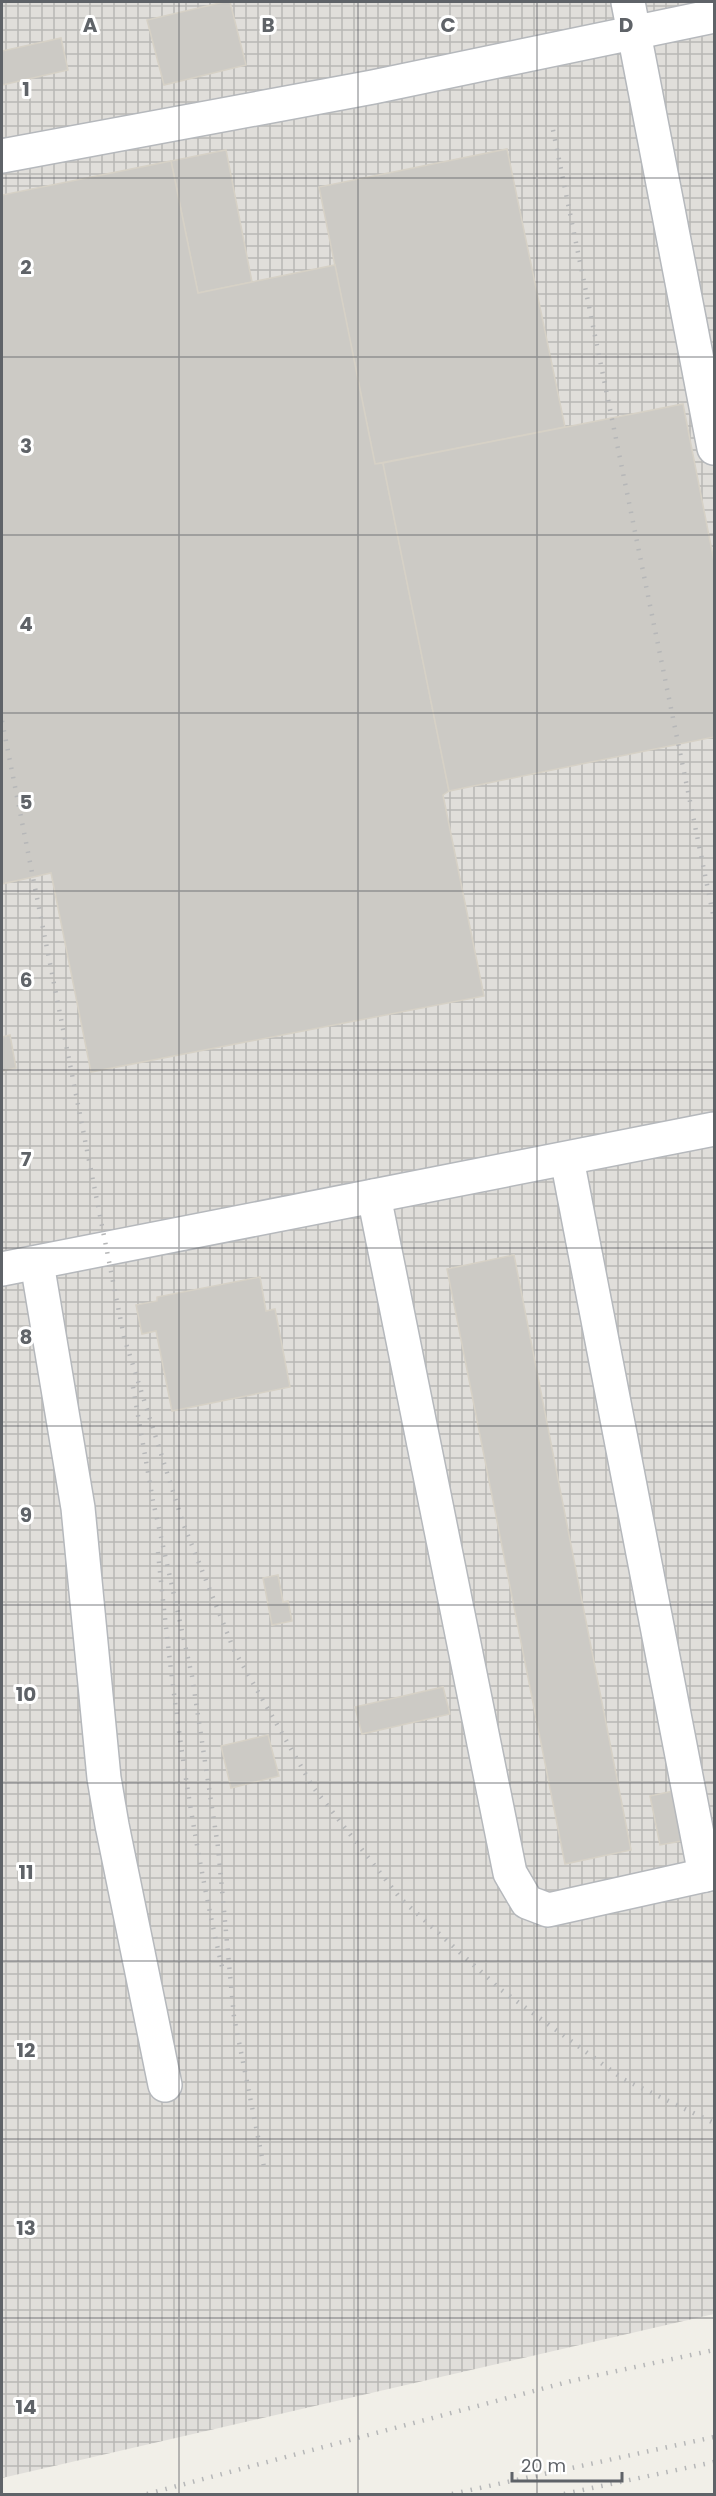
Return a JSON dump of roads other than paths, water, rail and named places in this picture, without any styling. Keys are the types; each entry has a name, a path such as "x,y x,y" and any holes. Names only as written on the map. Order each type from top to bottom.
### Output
{"lane":[{"path":"2,156 372,87 631,17 714,16"},
{"path":"631,17 714,448"},
{"path":"2,1269 714,1130"},
{"path":"374,1196 510,1873 527,1902 548,1910 710,1874 567,1159"},
{"path":"37,1263 78,1508 104,1778 165,2085"}],"railway":[{"path":"553,130 714,919"},
{"path":"2,721 124,1337 183,1523 234,1650 313,1787 400,1898 500,1989 623,2079 714,2123"},
{"path":"133,1387 153,1501 192,1676 218,1847 234,2017 265,2172"},
{"path":"158,1552 183,1761 200,1864 222,1967"},
{"path":"147,2494 575,2380 714,2350"},
{"path":"452,2494 714,2437"},
{"path":"564,2494 714,2462"}]}
